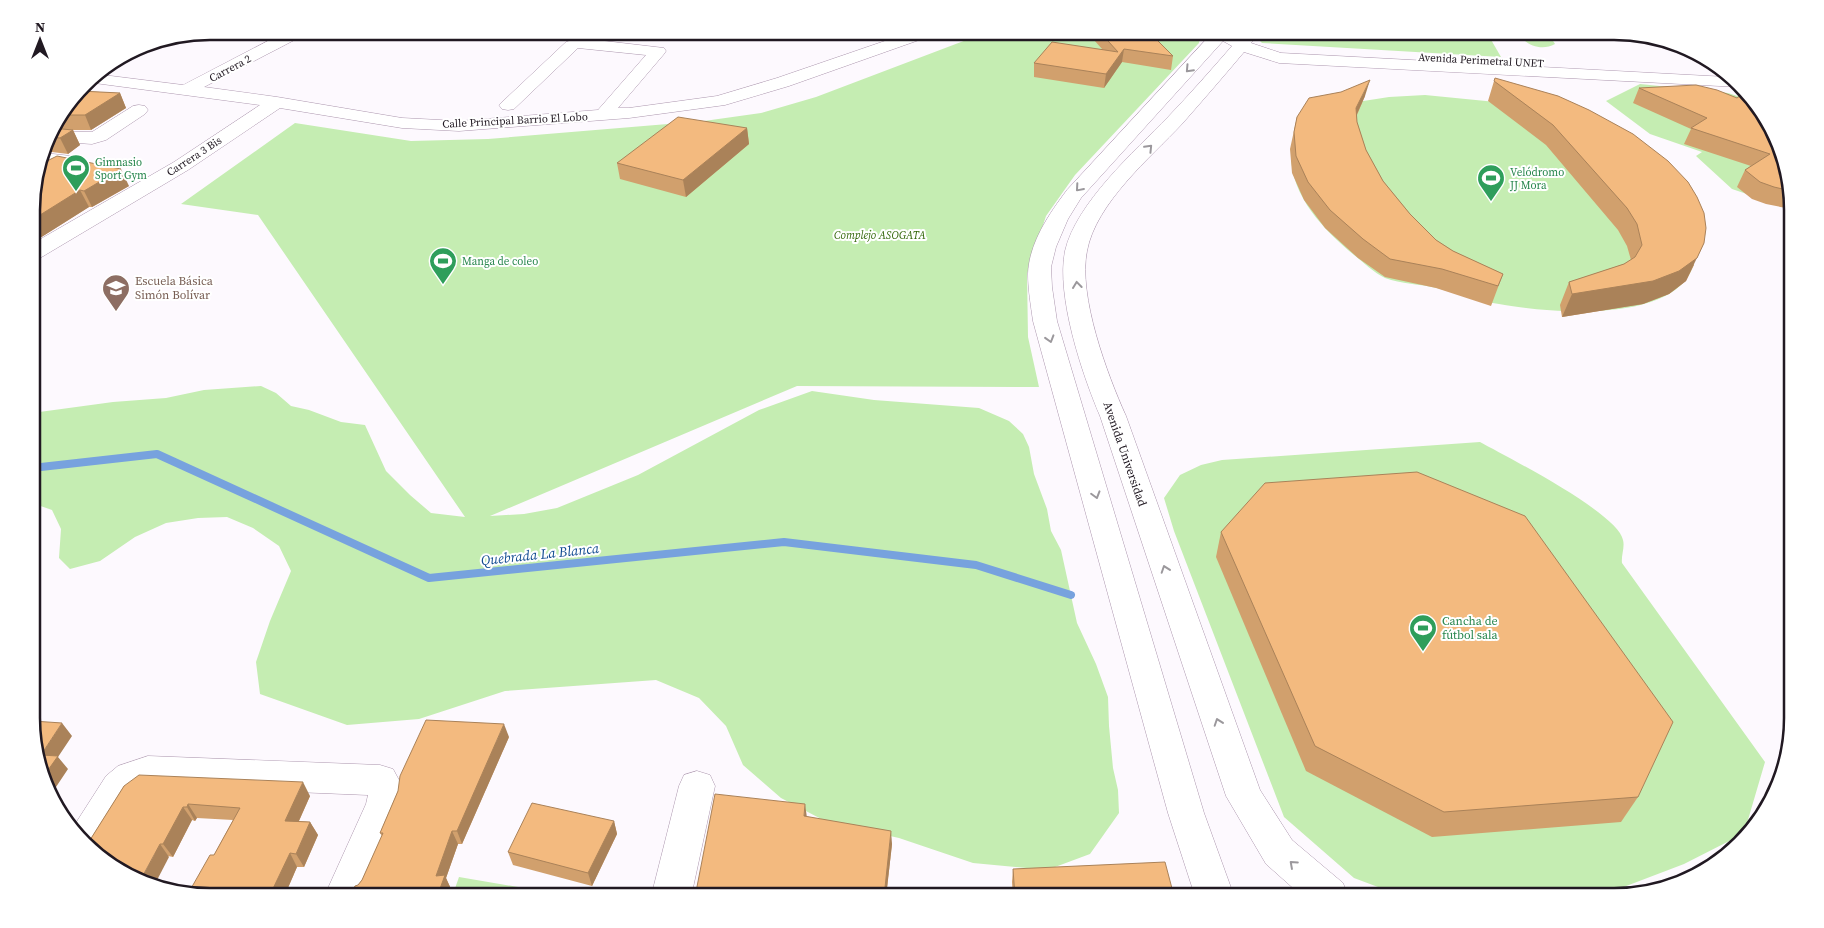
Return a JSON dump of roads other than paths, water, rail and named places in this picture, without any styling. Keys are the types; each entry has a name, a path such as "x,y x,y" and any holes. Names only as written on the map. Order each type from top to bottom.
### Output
{"street":[{"name":"Carrera 2","path":"186,90 283,40"},
{"name":"Calle Principal Barrio El Lobo","path":"101,79 276,102 402,123 458,126 603,115 719,101 783,82 904,40"},
{"path":"1212,888 1186,813 1045,321 1040,268 1047,240 1058,217 1074,194 1226,40"},
{"name":"Avenida Universidad","path":"1228,40 1140,157 1098,206 1084,227 1077,246 1074,268 1084,338 1092,364 1113,416 1244,796 1280,852 1320,888"},
{"path":"1244,40 1279,58 1715,73"},
{"path":"508,105 572,45 580,43 658,51 603,115"},
{"path":"1575,69 1726,82"},
{"path":"57,137 92,138 98,136 140,105 114,98"},
{"name":"Carrera 3 Bis","path":"40,248 181,166 276,102"},
{"path":"48,159 73,161"},
{"path":"88,836 119,787 132,777 148,771 380,780 387,791 384,804 348,888"},
{"path":"673,888 697,786"}],"waterway":[{"name":"Quebrada La Blanca","path":"40,467 157,454 429,578 784,542 976,565 1071,595"}],"place":[{"name":"Gimnasio Sport Gym","path":"76,192"},
{"name":"Velódromo JJ Mora","path":"1491,202"},
{"name":"Manga de coleo","path":"443,285"},
{"name":"Escuela Básica Simón Bolívar","path":"116,312"},
{"name":"Cancha de fútbol sala","path":"1423,652"}],"park label":[{"name":"Complejo ASOGATA","path":"880,235"}]}
